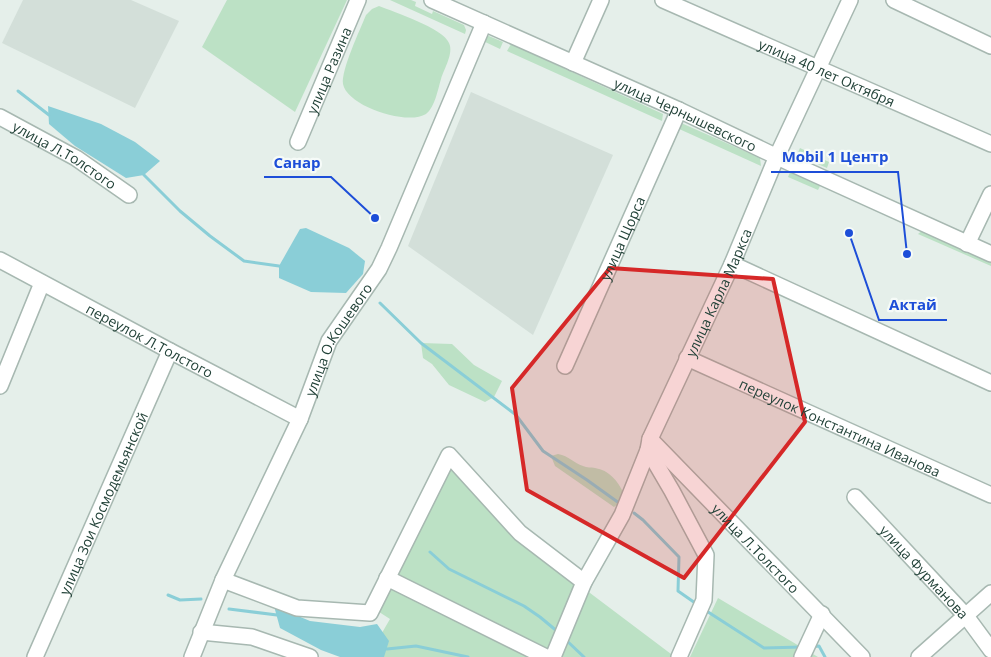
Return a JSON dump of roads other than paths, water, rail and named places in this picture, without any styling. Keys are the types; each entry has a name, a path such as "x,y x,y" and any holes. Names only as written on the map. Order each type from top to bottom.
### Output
{"street":[{"name":"улица Разина","path":"298,142 358,0"},
{"name":"улица Чернышевского","path":"432,0 679,110 991,254"},
{"path":"573,63 601,0"},
{"name":"улица 40 лет Октября","path":"663,0 991,144"},
{"name":"улица Карла Маркса","path":"553,657 584,582 622,515 649,445 687,358 732,264 777,156 850,0"},
{"path":"894,0 991,46"},
{"name":"улица О.Кошевого","path":"192,657 224,580 300,419 328,341 379,269 484,23"},
{"name":"улица Щорса","path":"565,366 679,110"},
{"name":"улица Л.Толстого","path":"0,117 76,158 128,195"},
{"path":"967,244 991,194"},
{"name":"переулок Л.Толстого","path":"0,260 300,419"},
{"path":"732,264 991,383"},
{"path":"0,386 42,283"},
{"name":"улица Зои Космодемьянской","path":"35,657 170,351"},
{"name":"переулок Константина Иванова","path":"687,358 991,496"},
{"path":"649,445 706,554 704,600 679,657"},
{"name":"улица Л.Толстого","path":"649,445 822,614 862,657"},
{"path":"224,580 297,608 370,613 449,455 520,534 584,582"},
{"name":"улица Фурманова","path":"855,498 966,616 991,650"},
{"path":"387,578 546,657"},
{"path":"919,657 991,594"},
{"path":"802,657 822,614"},
{"path":"201,632 252,637 310,657"}],"water":[{"path":"48,106 101,124 135,142 160,161 144,175 126,178 75,146 49,124"},
{"path":"306,228 349,248 365,261 363,274 346,293 311,292 279,278 279,266 300,229"},
{"path":"274,606 310,621 360,627 377,624 389,641 384,657 340,657 321,650 280,628"}],"waterway":[{"path":"18,91 49,115"},
{"path":"144,175 180,211 244,261 279,266"},
{"path":"380,303 421,343 516,415 543,451 619,503"},
{"path":"634,513 679,557 678,591 698,605"},
{"path":"430,552 449,569 524,606 558,632"},
{"path":"168,595 180,600 201,599"},
{"path":"229,609 277,615"},
{"path":"705,610 764,648 802,647"},
{"path":"566,640 584,657"},
{"path":"387,649 416,646 468,657"},
{"path":"811,647 819,646 825,657"}],"place":[{"name":"Санар","path":"375,218"},
{"name":"Актай","path":"849,233"},
{"name":"Mobil 1 Центр","path":"907,254"}]}
